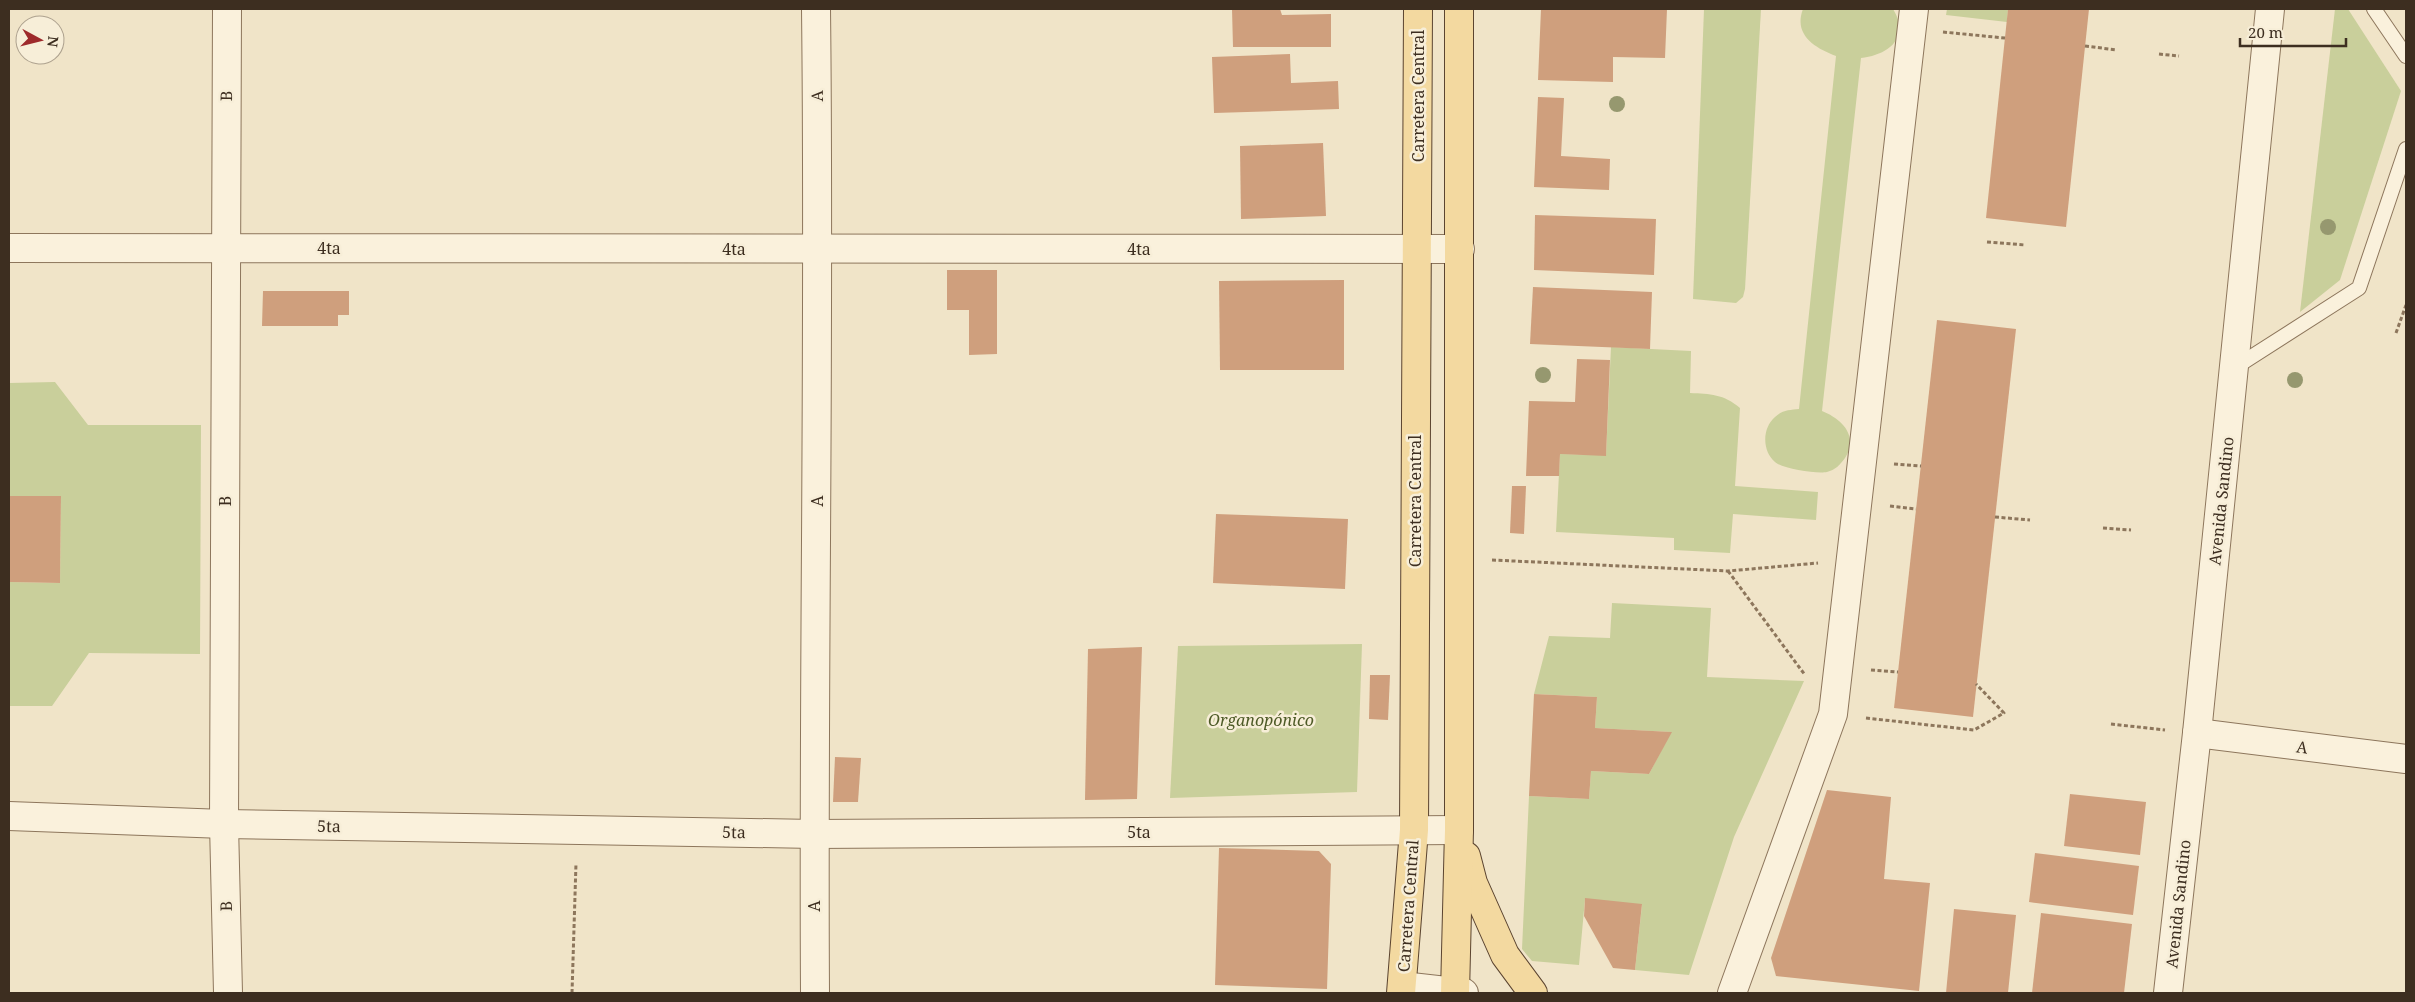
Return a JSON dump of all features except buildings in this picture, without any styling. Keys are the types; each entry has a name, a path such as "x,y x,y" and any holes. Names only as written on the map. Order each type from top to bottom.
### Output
{"main road":[{"name":"Carretera Central","path":"1402,990 1414,830 1418,9"},
{"path":"1458,993 1459,9"},
{"path":"1459,830 1473,883 1506,955 1533,993"}],"street":[{"name":"B","path":"227,9 224,824 228,993"},
{"name":"A","path":"815,993 814,834 819,249 816,9"},
{"name":"Avenida Sandino","path":"2168,993 2197,733 2270,9"},
{"path":"1732,993 1833,714 1913,18"},
{"name":"4ta","path":"9,248 1460,249"},
{"name":"A","path":"2197,733 2406,759"},
{"name":"5ta","path":"9,816 224,824 814,834 1459,830"},
{"path":"1402,990 1458,993"}],"lane":[{"path":"2374,9 2406,56"},
{"path":"2234,368 2360,288 2406,149"}],"path":[{"path":"1913,18 2005,38"},
{"path":"2085,46 2116,50"},
{"path":"2159,54 2180,56"},
{"path":"1988,242 2024,246"},
{"path":"2396,333 2406,305"},
{"path":"1882,506 1916,508"},
{"path":"1995,517 2030,520"},
{"path":"2102,528 2131,530"},
{"path":"1508,560 1728,571 1851,560"},
{"path":"1728,571 1833,714 1974,730 2004,713 1976,684"},
{"path":"2111,724 2197,733"},
{"path":"572,993 576,830"}],"green space":[{"path":"1704,9 1761,9 1745,289 1743,297 1736,303 1693,299"},
{"path":"1803,9 1893,9 1898,19 1899,28 1898,36 1888,49 1861,58 1822,411 1842,424 1846,429 1850,442 1845,458 1837,467 1827,472 1800,470 1779,465 1768,452 1765,439 1768,427 1775,417 1789,410 1799,409 1836,56 1821,49 1808,39 1801,26"},
{"path":"1947,9 2008,9 2007,22 1946,15"},
{"path":"2335,9 2348,9 2401,91 2340,280 2300,312"},
{"path":"1611,347 1691,351 1690,393 1722,397 1740,408 1735,486 1818,492 1816,520 1733,514 1730,553 1674,550 1674,538 1556,532 1560,454 1606,455"},
{"path":"55,382 88,425 201,425 200,654 89,653 52,706 9,706 9,582 60,583 61,496 9,496 9,383"},
{"path":"1612,603 1711,608 1707,677 1804,681 1734,837 1689,975 1635,970 1642,905 1585,899 1579,965 1532,961 1522,949 1529,796 1589,799 1591,771 1649,774 1671,732 1595,728 1597,697 1534,694 1549,636 1610,638"},
{"name":"Organopónico","path":"1362,644 1357,792 1170,798 1178,646"}]}
